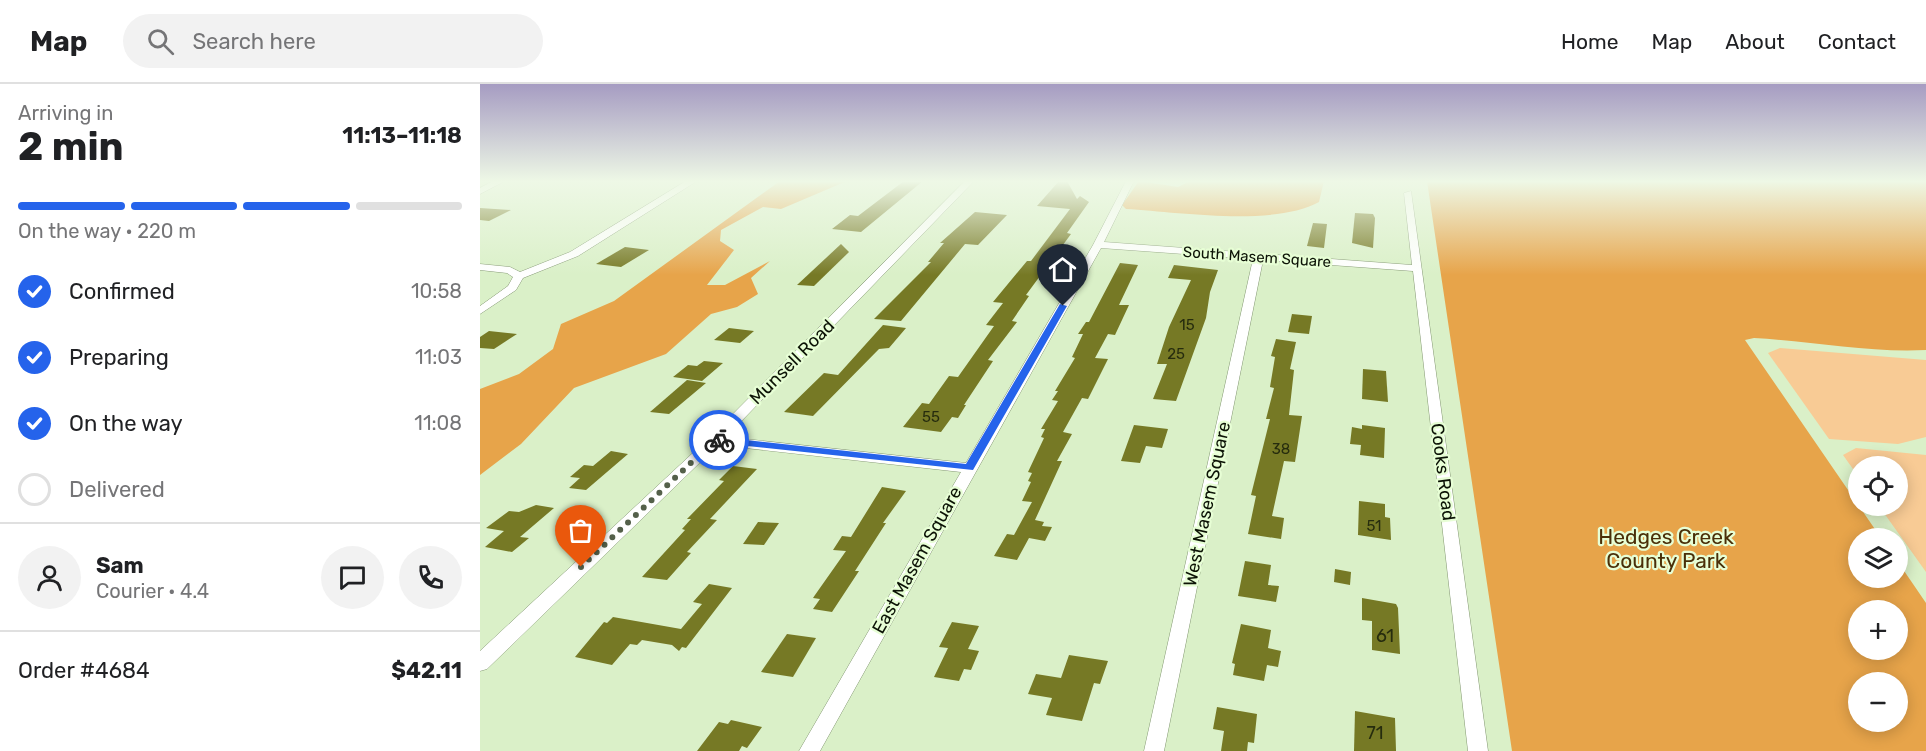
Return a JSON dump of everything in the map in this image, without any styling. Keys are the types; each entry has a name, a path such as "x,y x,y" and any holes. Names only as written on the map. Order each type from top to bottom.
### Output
{"street":[{"path":"480,311 512,288 519,276 574,254 642,212"},
{"name":"Munsell Road","path":"480,663 715,440 939,212"},
{"name":"East Masem Square","path":"809,751 1098,245 1114,212"},
{"name":"Cooks Road","path":"1410,212 1478,751"},
{"name":"South Masem Square","path":"1098,245 1417,268"},
{"name":"West Masem Square","path":"1154,751 1259,257"},
{"path":"480,267 510,270 519,276"},
{"path":"715,440 969,468"}],"shaded area":[{"path":"1780,348 1926,360 1926,437 1898,444 1829,439 1768,353"},
{"path":"1856,448 1926,455 1926,572 1908,547 1908,528 1895,528 1886,516 1908,516 1908,456 1848,456 1848,462 1843,455"}],"green space":[{"path":"737,212 754,212 721,230 720,241 734,250 707,285 725,285 770,261 751,278 758,294 737,307 711,314 666,354 574,388 521,444 480,475 480,389 519,374 553,349 561,324 614,301"},
{"path":"1164,212 1288,212 1252,216"},
{"name":"Hedges Creek County Park","path":"1432,212 1926,212 1926,350 1862,348 1754,338 1745,340 1848,490 1848,516 1866,516 1874,528 1848,528 1848,588 1908,588 1908,577 1926,603 1926,751 1512,751"}],"building":[{"path":"480,212 507,212 489,221 480,220"},
{"path":"863,212 885,212 861,232 832,229 850,215 858,216"},
{"path":"975,212 1007,215 978,245 965,244 901,321 874,319 931,262 928,262 944,243 940,243"},
{"path":"1068,212 1082,212 1067,233 1071,234 1026,295 1029,296 1012,321 1017,322 988,360 993,361 958,418 952,417 941,432 903,427 922,403 929,404 949,376 958,377 994,326 986,325 1003,303 993,302 1027,261 1031,261"},
{"path":"1355,213 1373,214 1375,218 1373,248 1352,243"},
{"path":"1313,223 1327,224 1324,248 1307,246"},
{"path":"841,244 849,252 814,286 797,285"},
{"path":"625,247 649,250 621,267 596,264"},
{"path":"1120,263 1138,265 1119,305 1129,305 1115,335 1108,334 1095,358 1108,359 1088,399 1082,398 1063,432 1072,434 1057,461 1062,461 1035,520 1044,522 1042,526 1052,527 1045,541 1029,538 1017,560 994,556 1007,534 1014,535 1032,502 1022,501 1031,482 1028,481 1032,473 1028,472 1044,438 1041,437 1045,429 1041,429 1058,401 1052,400 1058,391 1055,391 1075,358 1072,357 1083,334 1078,334 1086,322 1089,322"},
{"path":"1174,265 1218,270 1210,292 1206,318 1176,401 1153,399 1167,364 1157,364 1169,327 1191,280 1168,278"},
{"path":"1292,314 1312,316 1309,334 1288,332"},
{"path":"883,325 906,328 889,348 879,349 813,416 784,412 824,373 838,375"},
{"path":"729,328 754,331 740,343 714,340"},
{"path":"489,331 517,334 494,349 480,348 480,337"},
{"path":"1276,339 1296,342 1290,369 1294,370 1289,415 1302,416 1295,462 1284,461 1272,516 1284,518 1281,539 1248,534 1256,496 1251,495 1270,419 1266,419 1274,388 1270,387 1275,357 1271,356"},
{"path":"704,361 723,363 702,381 673,377 688,365 697,366"},
{"path":"1363,369 1386,371 1388,402 1362,399"},
{"path":"687,380 706,383 669,414 650,412"},
{"path":"1134,425 1168,429 1162,448 1146,446 1140,463 1121,461"},
{"path":"1362,425 1385,428 1384,458 1360,455 1361,445 1350,444 1352,427 1362,429"},
{"path":"611,451 628,454 586,490 569,488 580,478 570,477 584,465 593,466"},
{"path":"733,466 757,469 710,519 717,520 687,552 691,553 667,580 642,577 685,530 682,529 691,519 687,519 724,481 719,480"},
{"path":"882,487 906,491 883,523 886,523 855,571 859,571 832,612 813,609 820,599 813,598 846,551 833,550 842,536 851,537"},
{"path":"1359,501 1385,504 1385,517 1390,518 1391,540 1358,535"},
{"path":"536,505 554,508 520,537 529,538 512,552 485,547 504,531 486,528 509,511 519,512"},
{"path":"758,522 779,523 764,545 743,544"},
{"path":"1245,561 1271,565 1268,585 1279,586 1276,602 1238,596"},
{"path":"1335,569 1351,572 1350,585 1334,582"},
{"path":"709,584 732,588 686,648 682,647 679,651 672,645 642,640 637,645 630,644 612,665 575,657 604,622 607,623 613,617 681,629 702,604 693,602"},
{"path":"1362,598 1396,604 1400,654 1372,650 1372,621 1362,620"},
{"path":"952,622 979,626 968,649 979,651 971,670 964,669 959,681 934,677 948,648 939,647"},
{"path":"1241,624 1271,630 1268,648 1281,651 1278,667 1267,665 1264,681 1233,675 1235,664 1232,663"},
{"path":"787,634 816,638 793,677 761,672"},
{"path":"1069,655 1108,661 1100,684 1094,683 1082,721 1046,715 1052,698 1028,694 1036,674 1061,678"},
{"path":"1217,707 1257,714 1254,743 1248,742 1247,751 1221,751 1224,731 1213,729"},
{"path":"1355,711 1395,718 1396,751 1354,751"},
{"path":"731,720 762,727 747,748 742,746 739,751 697,751 719,722 728,724"}],"way so far":[{"path":"581,567 715,440 719,440"}],"route":[{"path":"719,440 969,468 1063,306"}]}
